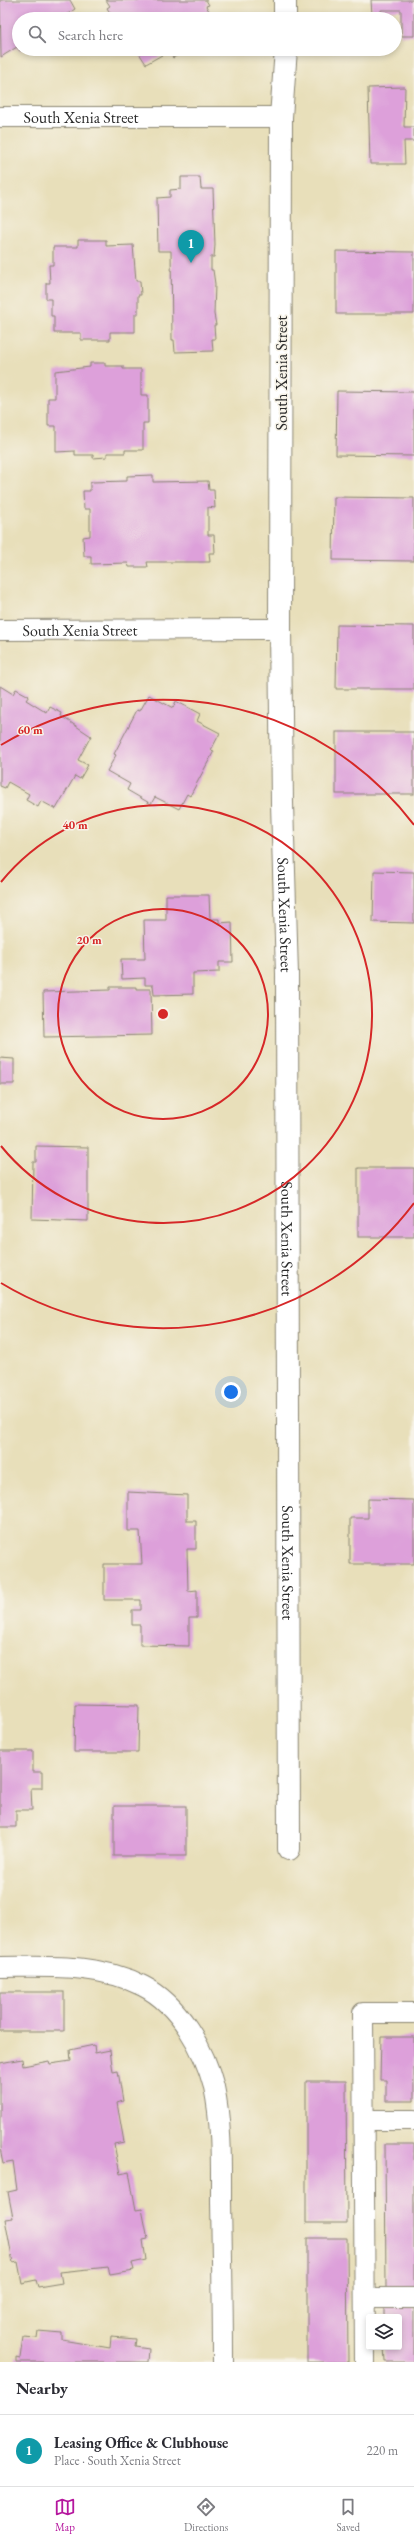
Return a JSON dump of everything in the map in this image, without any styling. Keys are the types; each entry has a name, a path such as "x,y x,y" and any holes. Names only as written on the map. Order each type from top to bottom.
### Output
{"street":[{"path":"285,0 286,12"},
{"name":"South Xenia Street","path":"285,56 281,117 280,630 282,795 287,974 289,1849"}],"lane":[{"name":"South Xenia Street","path":"0,117 281,117"},
{"name":"South Xenia Street","path":"0,630 280,630"},
{"path":"0,1967 60,1967 94,1971 143,1986 162,2000 184,2023 200,2051 214,2087 221,2155 223,2362"},
{"path":"365,2362 363,2013 414,2013"},
{"path":"364,2120 414,2120"},
{"path":"365,2298 414,2298"}],"building":[{"path":"0,0 70,0 75,9 70,12 12,12 12,50 1,57"},
{"path":"106,0 206,0 209,5 206,6 210,12 110,12 107,8 110,6"},
{"path":"371,0 414,0 414,36 402,36 401,10 381,10 381,12 372,12"},
{"path":"141,56 160,56 146,64"},
{"path":"405,87 404,127 414,127 414,141 404,141 405,164 370,164 368,88"},
{"path":"181,177 200,177 201,189 213,189 215,245 214,257 211,257 211,270 213,270 215,284 214,314 216,325 214,325 215,339 212,339 213,351 175,352 174,340 172,340 171,251 158,251 157,198 170,197 170,190 181,189"},
{"path":"78,240 106,240 106,246 133,245 136,281 140,281 141,295 138,295 138,314 135,314 135,332 110,332 110,340 81,340 81,333 54,333 54,316 51,316 51,299 46,299 46,283 50,283 49,265 53,265 53,247 78,247"},
{"path":"336,251 414,252 414,314 336,314"},
{"path":"90,363 105,363 105,366 123,366 123,369 141,369 141,395 148,395 148,423 143,423 143,450 125,450 125,453 107,453 107,457 93,458 93,455 75,455 75,451 56,452 56,426 48,426 48,398 55,398 55,371 90,367"},
{"path":"337,391 414,392 414,456 336,455"},
{"path":"153,475 153,482 208,481 209,490 214,490 215,508 208,507 208,535 214,535 215,553 209,553 210,562 147,562 148,567 129,567 128,563 91,564 91,556 84,556 83,537 90,536 90,509 84,509 83,491 90,491 90,483 92,482 127,481 127,476"},
{"path":"334,497 414,498 414,561 333,560"},
{"path":"337,625 414,626 414,689 336,689"},
{"path":"0,686 13,694 16,689 29,696 26,700 47,713 50,707 62,713 61,716 91,736 78,760 88,765 80,779 75,776 56,809 41,801 38,807 26,800 29,794 8,782 5,788 0,786"},
{"path":"149,695 173,708 176,701 200,714 197,721 220,733 211,750 214,751 190,796 187,794 179,809 155,797 151,804 127,790 130,784 107,771 116,755 114,754 137,710 140,711"},
{"path":"336,732 414,732 414,794 336,794"},
{"path":"374,871 414,872 414,923 373,922"},
{"path":"166,895 209,895 210,919 219,919 219,923 232,922 233,962 219,962 219,972 193,973 193,994 154,995 153,985 145,985 145,978 122,979 121,959 145,959 144,920 166,920"},
{"path":"110,987 136,987 136,989 151,989 152,1035 44,1037 43,992 110,990"},
{"path":"0,1058 14,1059 14,1084 0,1084"},
{"path":"36,1146 88,1147 88,1221 32,1219 33,1162 36,1162"},
{"path":"358,1168 414,1168 414,1237 358,1237"},
{"path":"128,1492 187,1495 187,1521 196,1521 196,1549 187,1549 188,1591 197,1590 197,1618 189,1618 189,1646 140,1645 140,1625 132,1625 132,1610 141,1610 141,1600 104,1600 104,1564 142,1564 140,1531 128,1531"},
{"path":"368,1499 414,1500 414,1564 350,1564 350,1518 368,1518"},
{"path":"75,1704 139,1705 138,1752 74,1752"},
{"path":"0,1751 33,1751 33,1772 42,1772 42,1788 31,1788 32,1810 16,1810 16,1827 0,1827"},
{"path":"114,1806 186,1806 186,1856 114,1856"},
{"path":"0,1992 64,1992 64,2031 0,2031"},
{"path":"381,2037 414,2037 414,2101 386,2101 386,2080 380,2080"},
{"path":"94,2045 95,2053 110,2050 113,2072 118,2071 123,2101 117,2103 124,2142 114,2144 120,2174 129,2172 136,2210 142,2209 148,2239 143,2240 146,2260 132,2263 134,2270 110,2274 108,2267 60,2272 62,2283 38,2287 36,2280 22,2283 18,2262 13,2263 5,2219 13,2218 8,2192 17,2190 13,2161 3,2163 0,2148 0,2063 22,2059 23,2066 49,2061 50,2064 71,2061 70,2050"},
{"path":"306,2081 346,2081 347,2223 306,2223"},
{"path":"385,2144 414,2144 414,2290 386,2290"},
{"path":"307,2238 347,2238 348,2362 307,2362"},
{"path":"384,2306 414,2306 414,2362 385,2362 384,2350 402,2350 402,2314 384,2314"},
{"path":"38,2331 62,2333 62,2340 110,2348 111,2337 136,2339 135,2347 149,2349 148,2362 16,2362 16,2357 20,2358 23,2337 37,2338"}],"place":[{"name":"Leasing Office & Clubhouse","path":"191,263"}]}
